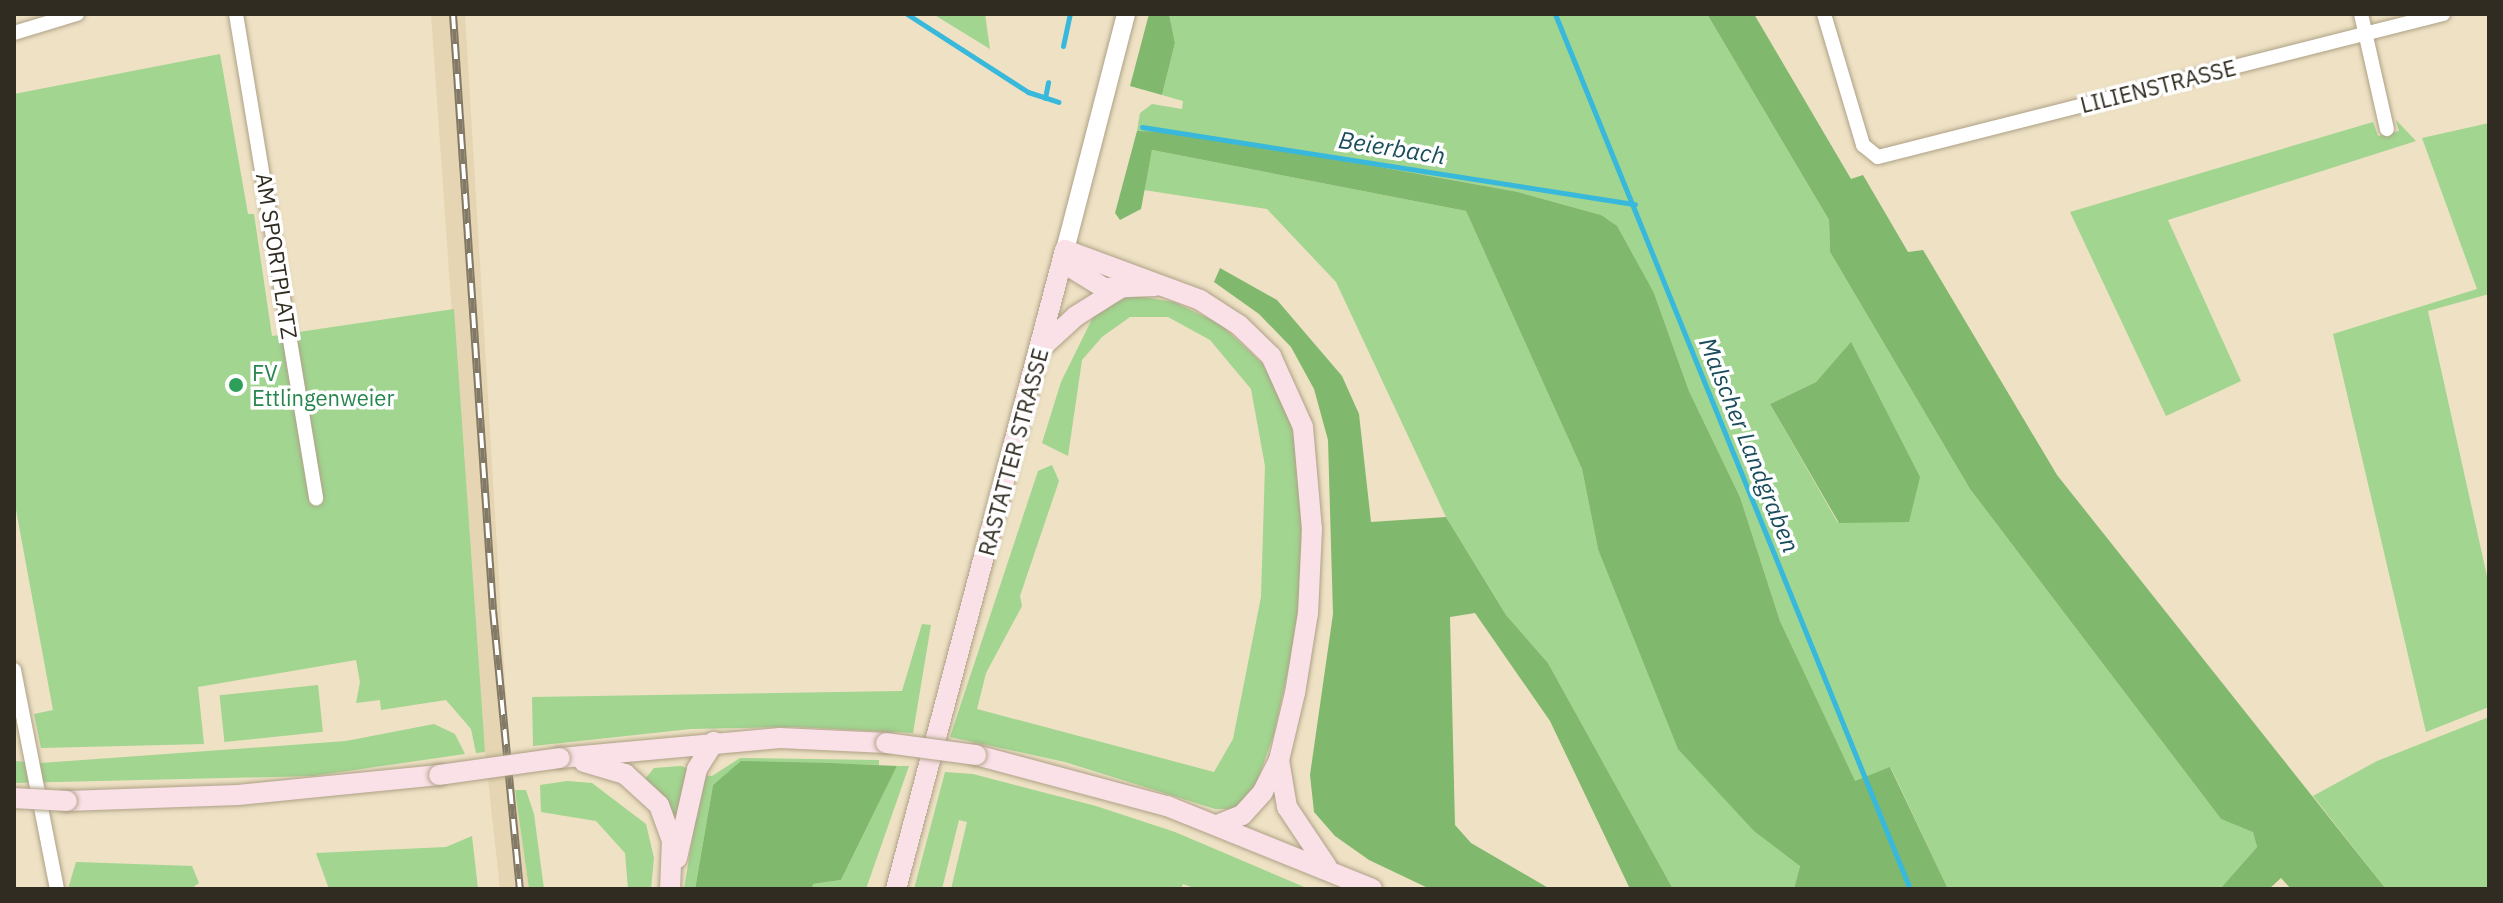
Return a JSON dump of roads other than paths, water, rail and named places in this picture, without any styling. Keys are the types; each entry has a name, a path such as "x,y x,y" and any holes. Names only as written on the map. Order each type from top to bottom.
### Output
{"main road":[{"path":"1064,256 1082,279 1119,289 1159,285"},
{"path":"1064,256 1159,285 1213,308 1271,356 1303,427 1311,482 1308,613 1279,760 1255,801 1242,815 1220,824"},
{"name":"RASTATTER STRASSE","path":"896,889 1064,256"},
{"path":"1040,349 1087,309 1119,289"},
{"path":"14,798 67,801 238,795 714,742 780,738 886,743 976,755 1086,781 1220,824 1327,867 1372,889"},
{"path":"671,881 697,769 714,742"},
{"path":"566,758 625,774 648,792 668,819 671,881"},
{"path":"1279,760 1287,807 1327,867"}],"street":[{"path":"14,33 77,14"},
{"name":"AM SPORTPLATZ","path":"236,14 316,498"},
{"name":"RASTATTER STRASSE","path":"1064,256 1126,14"},
{"name":"LILIENSTRASSE","path":"1824,14 1863,145 1872,156 2443,14"},
{"path":"2361,14 2387,129"},
{"path":"14,670 57,889"}],"waterway":[{"name":"Beierbach","path":"907,14 1028,92 1058,102"},
{"path":"1063,46 1070,14"},
{"name":"Malscher Landgraben","path":"1555,14 1910,889"},
{"path":"1045,98 1048,82"},
{"name":"Beierbach","path":"1142,127 1635,204"}],"railway":[{"path":"453,14 493,610 520,889"}],"place":[{"name":"FV Ettlingenweier","path":"236,385"}]}
